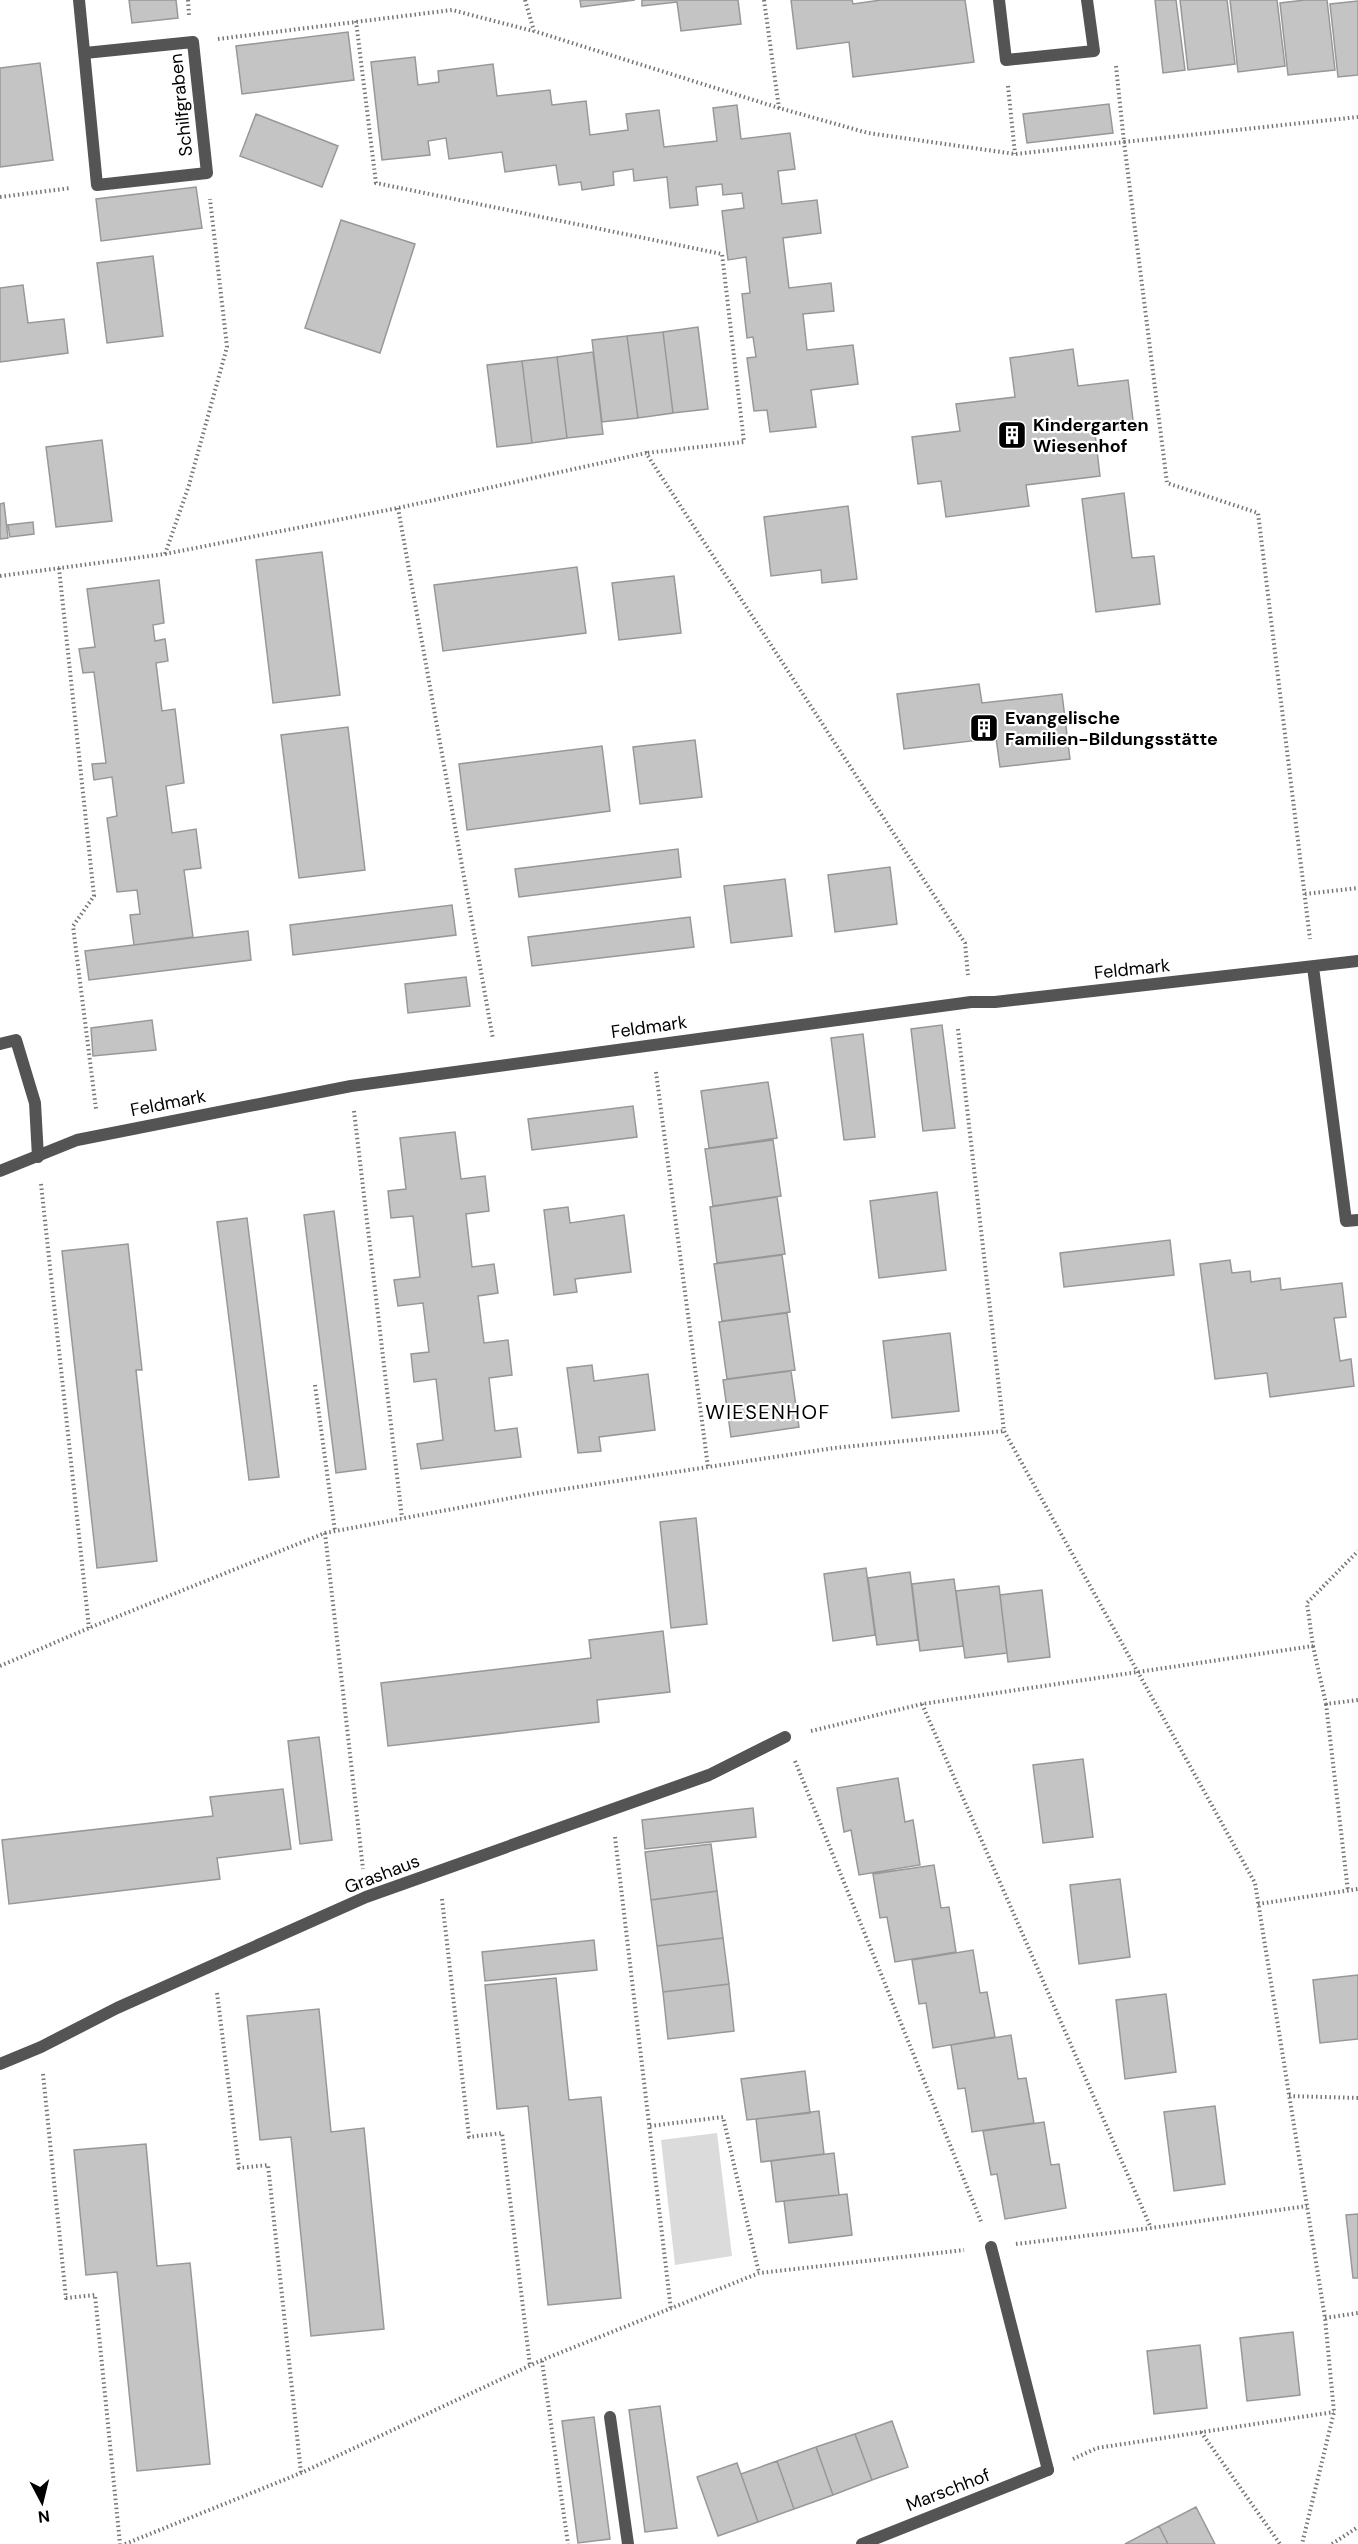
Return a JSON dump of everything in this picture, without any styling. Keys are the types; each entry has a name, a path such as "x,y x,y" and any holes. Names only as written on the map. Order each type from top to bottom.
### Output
{"street":[{"path":"79,0 97,185"},
{"path":"999,0 1006,60 1094,51 1087,0"},
{"name":"Schilfgraben","path":"85,53 193,42 207,172 97,185"},
{"name":"Feldmark","path":"0,1171 77,1140 351,1086 971,1002 1007,1001 1358,961"},
{"path":"1313,967 1346,1221 1358,1220"},
{"path":"0,1044 16,1040 35,1103 38,1156"},
{"name":"Grashaus","path":"0,2064 40,2047 117,2008 366,1897 709,1775 785,1737"},
{"path":"991,2247 1048,2470"},
{"path":"610,2417 628,2544"},
{"name":"Marschhof","path":"862,2544 1048,2470"}],"path":[{"path":"188,0 193,42 452,10 534,31 778,108 868,133 1015,154 1358,117"},
{"path":"525,0 534,31"},
{"path":"764,0 778,108"},
{"path":"0,576 165,555 398,508 646,453 744,442 722,254 376,183 356,21"},
{"path":"1116,59 1124,142 1167,483 1258,513 1313,967"},
{"path":"1006,60 1015,154"},
{"path":"165,555 189,485 227,347 207,172"},
{"path":"0,197 97,185"},
{"path":"646,453 965,943 971,1002"},
{"path":"398,508 498,1066"},
{"path":"58,568 94,896 74,926 100,1135"},
{"path":"1305,894 1358,888"},
{"path":"955,1005 1004,1431 1255,1883 1325,2318 1334,2412 1302,2544"},
{"path":"652,1044 708,1467"},
{"path":"351,1086 402,1518"},
{"path":"38,1156 89,1628"},
{"path":"315,1385 334,1531"},
{"path":"0,1666 325,1533 532,1494 834,1448 1004,1431"},
{"path":"325,1533 366,1897"},
{"path":"1348,1891 1326,1704 1313,1646 1307,1603 1358,1551"},
{"path":"991,2247 785,1737 922,1704 1313,1646"},
{"path":"1326,1704 1358,1700"},
{"path":"922,1704 1151,2228"},
{"path":"612,1810 671,2310"},
{"path":"439,1872 469,2137 502,2133 530,2366"},
{"path":"1258,1904 1358,1889"},
{"path":"214,1965 239,2168 268,2165 301,2473"},
{"path":"40,2047 66,2298 95,2295 122,2544 301,2473 542,2360 759,2273 1151,2228 1307,2206"},
{"path":"1288,2096 1358,2098"},
{"path":"650,2126 723,2117 759,2273"},
{"path":"1325,2318 1358,2313"},
{"path":"542,2360 568,2544"},
{"path":"1048,2470 1097,2448 1334,2412"},
{"path":"1201,2432 1280,2544"},
{"path":"1332,2544 1358,2528"}],"shaded area":[{"path":"717,2133 732,2256 675,2265 661,2140"}],"building":[{"path":"129,0 176,0 178,18 132,23"},
{"path":"580,0 635,0 581,7"},
{"path":"642,0 738,0 741,24 681,31 677,2 642,6"},
{"path":"791,0 852,0 853,4 881,0 965,0 974,62 853,77 849,42 797,49"},
{"path":"1155,0 1176,0 1185,70 1163,73"},
{"path":"1180,0 1227,0 1235,64 1188,70"},
{"path":"1230,0 1277,0 1285,66 1238,72"},
{"path":"1327,0 1335,70 1288,75 1280,3"},
{"path":"1358,1 1358,75 1338,77 1330,4"},
{"path":"348,32 354,80 242,94 236,46"},
{"path":"415,57 418,85 439,82 438,71 493,64 497,96 550,90 552,105 586,101 590,135 628,130 626,114 659,110 664,147 717,141 713,108 737,105 741,139 790,133 795,169 778,171 782,204 817,200 821,233 783,238 789,288 831,283 834,311 803,314 807,350 853,345 858,384 811,390 816,427 770,432 767,410 754,411 747,358 756,357 753,337 747,338 742,294 750,293 746,257 728,260 722,211 744,208 742,193 723,195 722,184 696,187 698,205 670,208 667,177 634,181 633,169 613,172 614,185 582,190 581,182 559,185 556,165 505,172 502,152 449,159 446,138 428,141 430,155 382,160 371,62"},
{"path":"40,63 53,160 0,167 0,68"},
{"path":"1109,104 1113,133 1027,143 1023,114"},
{"path":"256,114 338,146 322,187 240,156"},
{"path":"196,187 202,228 101,241 96,199"},
{"path":"341,220 415,244 380,353 305,328"},
{"path":"153,256 163,336 107,343 97,263"},
{"path":"23,285 28,323 64,319 68,353 0,362 0,288"},
{"path":"698,327 708,409 673,413 663,332"},
{"path":"663,332 673,413 638,418 627,336"},
{"path":"627,336 638,418 602,422 592,340"},
{"name":"Kindergarten Wiesenhof","path":"1073,349 1078,386 1128,380 1134,428 1095,433 1100,476 1026,485 1029,506 946,517 941,481 918,484 912,437 960,431 956,404 1015,397 1010,358"},
{"path":"593,352 603,434 567,438 557,357"},
{"path":"557,357 567,438 532,443 522,361"},
{"path":"522,361 532,443 497,447 487,365"},
{"path":"102,440 112,521 56,527 46,447"},
{"path":"1124,493 1132,558 1154,556 1160,604 1096,612 1082,499"},
{"path":"4,503 8,538 0,539 0,504"},
{"path":"848,506 857,579 822,583 821,570 771,576 764,517"},
{"path":"33,522 34,534 10,537 8,525"},
{"path":"322,552 340,695 273,703 256,560"},
{"path":"577,567 586,633 443,651 434,585"},
{"path":"674,576 681,633 619,640 612,583"},
{"path":"159,580 164,623 153,625 155,641 165,639 168,661 156,663 162,711 175,709 184,783 166,786 172,833 196,829 201,868 184,870 193,937 134,945 130,915 140,914 137,890 117,892 107,818 117,816 112,777 94,780 92,764 106,763 94,672 83,673 79,649 95,647 87,589"},
{"name":"Evangelische Familien-Bildungsstätte","path":"979,684 982,703 1062,694 1070,759 1000,767 996,738 904,749 897,694"},
{"path":"348,727 365,870 299,878 281,735"},
{"path":"695,740 702,797 640,804 633,747"},
{"path":"602,746 610,811 467,830 459,764"},
{"path":"678,849 681,877 519,897 515,869"},
{"path":"890,867 897,924 835,932 828,875"},
{"path":"785,879 792,936 731,943 724,886"},
{"path":"452,905 456,935 293,955 290,925"},
{"path":"690,917 694,947 532,966 528,937"},
{"path":"248,931 251,960 89,980 85,951"},
{"path":"466,977 470,1006 408,1013 405,984"},
{"path":"152,1020 156,1050 93,1056 91,1028"},
{"path":"942,1025 955,1128 923,1131 911,1029"},
{"path":"863,1034 875,1137 844,1140 831,1038"},
{"path":"768,1082 777,1138 709,1148 701,1091"},
{"path":"633,1106 637,1137 532,1150 528,1119"},
{"path":"455,1132 461,1179 485,1176 489,1211 466,1214 472,1267 494,1264 498,1293 478,1296 484,1343 508,1340 512,1375 489,1378 495,1431 517,1428 521,1457 421,1469 417,1444 443,1440 436,1379 414,1382 411,1354 429,1352 423,1303 398,1306 394,1280 420,1277 413,1216 391,1218 388,1191 406,1189 400,1138"},
{"path":"773,1140 781,1196 713,1206 705,1149"},
{"path":"937,1192 946,1270 879,1278 870,1201"},
{"path":"777,1197 785,1254 717,1263 710,1207"},
{"path":"568,1207 570,1223 624,1215 631,1272 575,1279 577,1292 554,1295 544,1210"},
{"path":"334,1211 366,1469 336,1473 304,1215"},
{"path":"247,1218 279,1477 249,1480 217,1222"},
{"path":"1170,1240 1174,1275 1064,1287 1060,1253"},
{"path":"128,1244 142,1370 136,1370 157,1561 97,1568 62,1251"},
{"path":"782,1255 790,1312 722,1321 714,1264"},
{"path":"1230,1260 1232,1273 1250,1271 1251,1282 1280,1278 1281,1290 1342,1283 1346,1317 1334,1318 1340,1361 1351,1359 1354,1386 1270,1397 1267,1373 1215,1379 1200,1264"},
{"path":"787,1313 795,1370 727,1379 719,1322"},
{"path":"950,1333 959,1411 892,1418 883,1341"},
{"path":"592,1365 594,1381 648,1374 655,1430 599,1437 601,1451 578,1453 567,1368"},
{"path":"791,1371 799,1427 731,1437 723,1380"},
{"path":"696,1518 707,1624 671,1628 660,1522"},
{"path":"866,1568 875,1635 833,1641 824,1574"},
{"path":"910,1572 918,1640 877,1645 868,1578"},
{"path":"954,1579 963,1646 920,1651 912,1584"},
{"path":"999,1586 1007,1653 965,1658 956,1591"},
{"path":"1042,1590 1050,1657 1008,1662 1000,1595"},
{"path":"663,1631 670,1692 597,1700 599,1722 388,1746 381,1683 591,1658 589,1640"},
{"path":"319,1737 332,1840 300,1844 288,1741"},
{"path":"1083,1759 1093,1837 1043,1843 1033,1765"},
{"path":"898,1778 905,1822 913,1820 920,1865 859,1875 851,1830 844,1832 837,1788"},
{"path":"283,1789 291,1849 217,1858 220,1879 9,1904 2,1840 213,1816 210,1797"},
{"path":"753,1808 756,1837 645,1849 642,1820"},
{"path":"711,1844 717,1891 651,1900 645,1852"},
{"path":"934,1865 941,1908 949,1907 956,1952 895,1962 887,1917 880,1918 873,1874"},
{"path":"1120,1879 1130,1957 1079,1964 1070,1885"},
{"path":"717,1891 723,1938 657,1946 651,1900"},
{"path":"723,1938 729,1984 663,1992 657,1946"},
{"path":"594,1940 597,1970 485,1981 482,1952"},
{"path":"973,1950 980,1993 987,1992 995,2037 933,2048 926,2003 919,2004 912,1960"},
{"path":"1358,1975 1358,2039 1320,2043 1313,1980"},
{"path":"556,1978 569,2100 601,2097 621,2298 548,2305 528,2106 497,2109 485,1985"},
{"path":"729,1984 734,2031 668,2039 663,1992"},
{"path":"1166,1994 1176,2072 1125,2079 1116,2000"},
{"path":"319,2009 331,2132 364,2128 384,2329 311,2336 291,2137 260,2140 247,2016"},
{"path":"1011,2035 1018,2079 1026,2078 1034,2123 972,2132 965,2088 958,2089 951,2045"},
{"path":"805,2071 810,2113 747,2120 741,2079"},
{"path":"1215,2106 1225,2184 1174,2191 1164,2112"},
{"path":"819,2111 824,2154 761,2162 756,2119"},
{"path":"1044,2122 1051,2165 1059,2164 1066,2208 1005,2219 997,2174 991,2175 983,2131"},
{"path":"146,2144 157,2266 190,2263 210,2464 137,2471 117,2272 86,2275 74,2150"},
{"path":"834,2153 839,2195 776,2202 771,2161"},
{"path":"847,2194 852,2235 789,2243 784,2201"},
{"path":"1358,2214 1358,2278 1353,2278 1346,2215"},
{"path":"1293,2332 1300,2395 1247,2401 1240,2338"},
{"path":"1200,2345 1207,2408 1154,2414 1147,2351"},
{"path":"660,2406 677,2528 645,2532 629,2410"},
{"path":"594,2417 610,2539 578,2543 562,2421"},
{"path":"892,2421 908,2467 872,2480 855,2434"},
{"path":"855,2434 872,2480 833,2495 816,2447"},
{"path":"816,2447 833,2495 794,2509 777,2461"},
{"path":"777,2461 794,2509 758,2522 741,2474"},
{"path":"737,2463 758,2522 718,2536 697,2477"},
{"path":"1196,2507 1215,2544 1168,2544 1159,2526"},
{"path":"1159,2526 1168,2544 1125,2544"}],"place":[{"name":"Kindergarten Wiesenhof","path":"1012,435"},
{"name":"Evangelische Familien-Bildungsstätte","path":"984,728"}],"district":[{"name":"WIESENHOF","path":"768,1412"}]}
